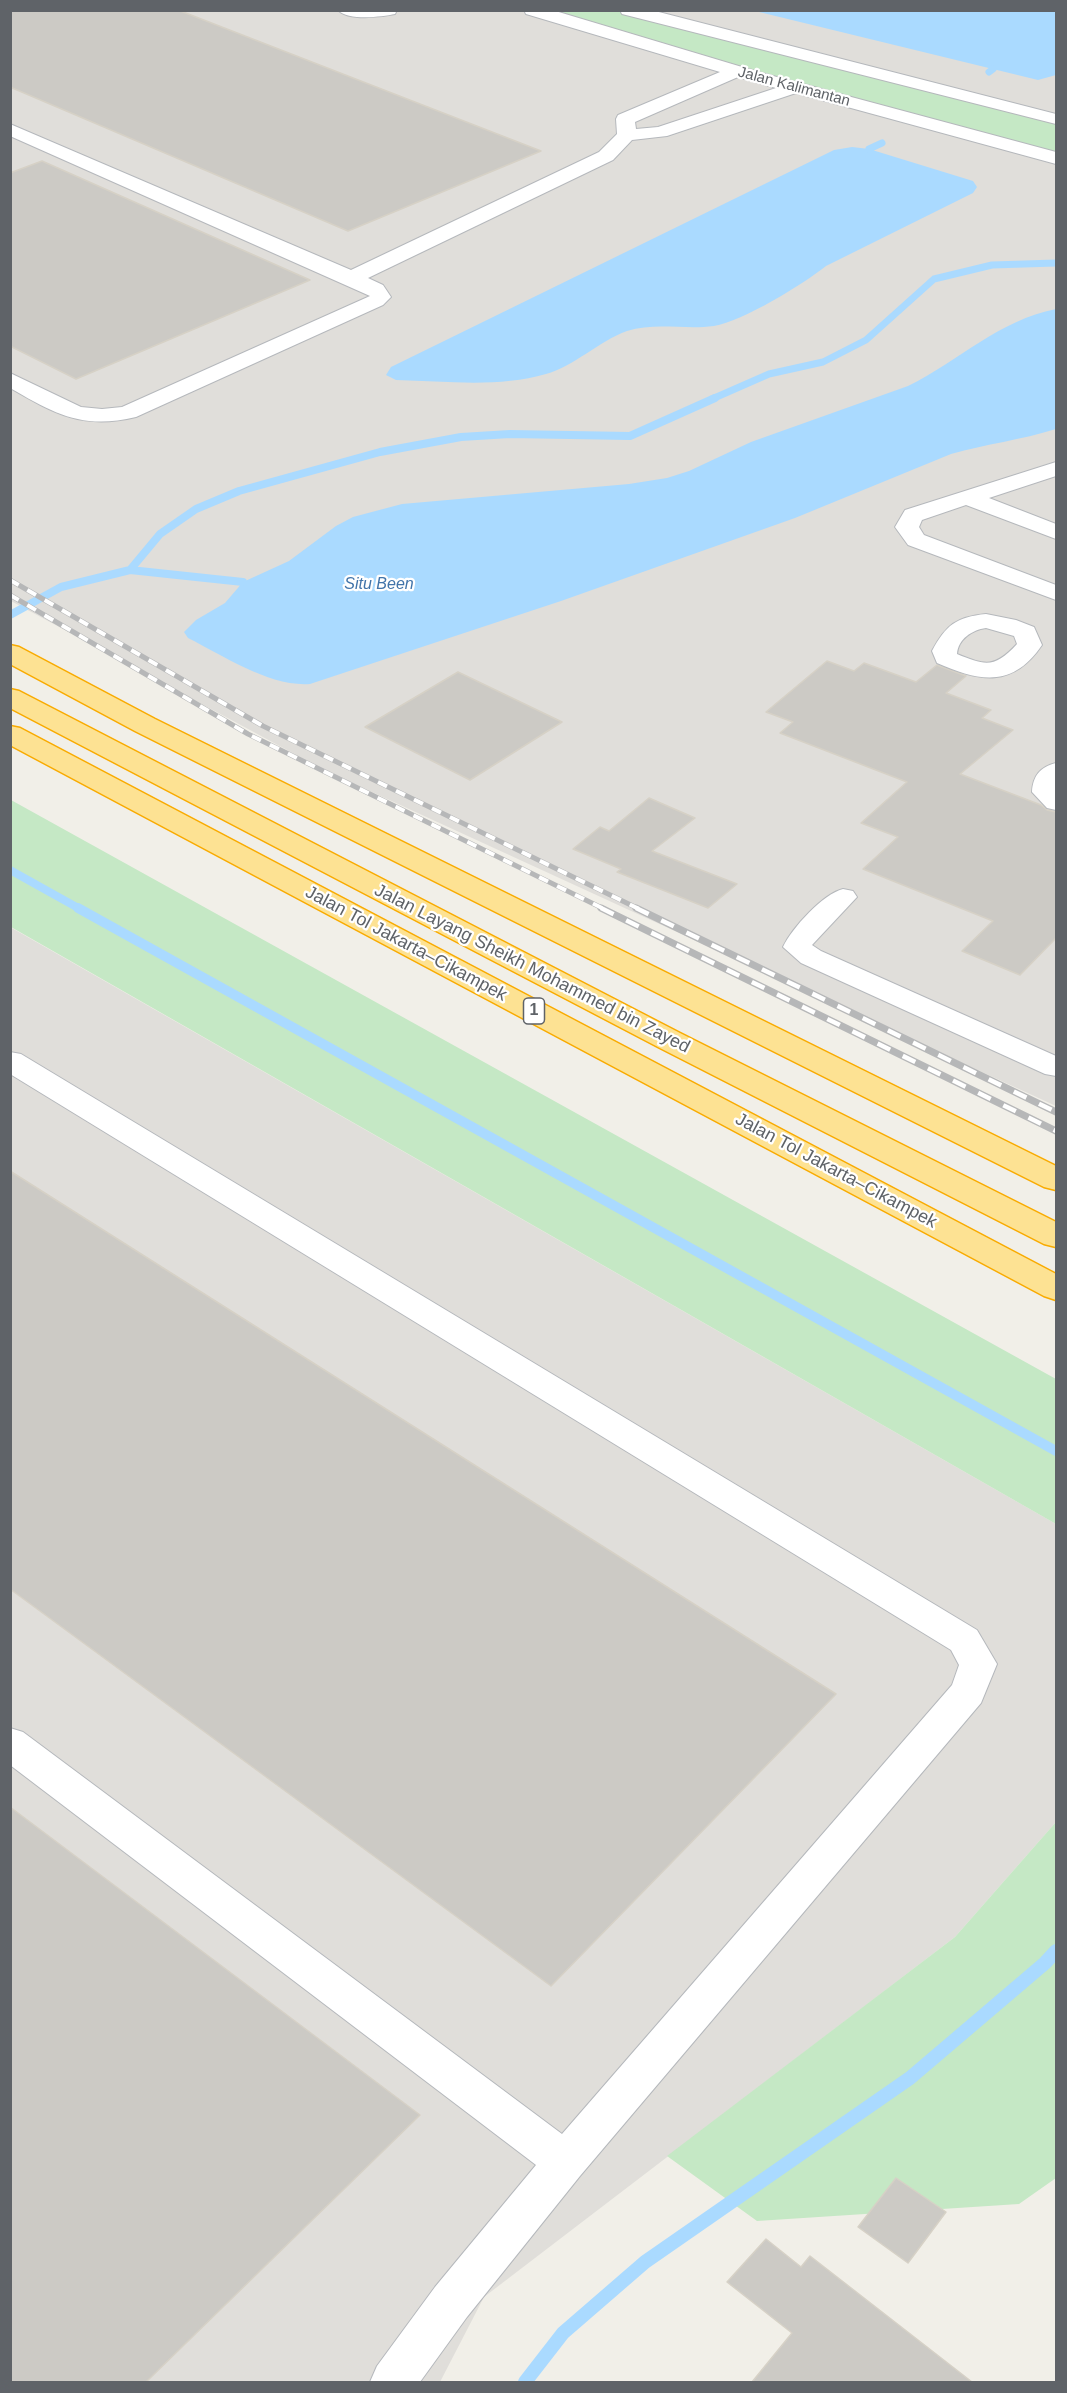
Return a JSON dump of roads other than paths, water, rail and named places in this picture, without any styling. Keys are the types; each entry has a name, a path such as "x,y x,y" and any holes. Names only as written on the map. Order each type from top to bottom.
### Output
{"highway":[{"path":"22,660 145,725 1056,1179"},
{"name":"Jalan Layang Sheikh Mohammed bin Zayed","path":"10,697 669,1040 1056,1236"},
{"name":"Jalan Layang Sheikh Mohammed bin Zayed","path":"10,716 656,1061 1056,1265"},
{"name":"Jalan Tol Jakarta–Cikampek","path":"10,734 1056,1288"}],"street":[{"path":"346,10 378,13 389,10"},
{"name":"Jalan Kalimantan","path":"532,10 756,77 1056,158"},
{"name":"Jalan Kalimantan","path":"628,10 1056,119"},
{"path":"756,77 809,56"},
{"path":"627,135 625,119 737,71"},
{"path":"351,278 606,156 627,135 660,132 795,87"},
{"path":"10,129 376,289 381,297 128,412 106,416 85,415 71,411 10,379"},
{"path":"1033,604 916,540 907,527 913,515 1056,469"},
{"path":"968,498 1056,532"},
{"path":"1056,771 1046,780 1045,792 1056,802"},
{"path":"843,897 802,937 797,947 811,957 1056,1067"},
{"path":"10,1061 964,1640 978,1664 968,1692 565,2162 451,2302 393,2382"},
{"path":"10,1743 565,2162"}],"water":[{"path":"755,11 1056,11 1056,75 1038,80"},
{"path":"852,147 869,149 973,181 977,187 973,193 826,266 772,301 726,323 703,327 638,328 617,335 556,371 509,381 396,380 386,375 391,367 834,150"},
{"name":"Situ Been","path":"1056,309 1056,429 951,454 795,518 561,601 310,684 295,684 263,676 188,638 184,632 196,620 225,603 243,582 289,561 336,526 353,517 402,504 629,484 667,478 689,471 751,442 908,386 1016,322"}],"waterway":[{"path":"989,72 993,69"},
{"path":"869,149 882,143"},
{"path":"712,399 769,374 823,362 866,340 934,279 992,265 1056,263"},
{"path":"130,570 160,534 196,509 239,491 380,452 461,437 510,434 630,436 715,398"},
{"path":"10,615 61,587 130,570"},
{"path":"130,570 243,582"},
{"path":"10,870 80,909"},
{"path":"78,908 1056,1451"},
{"path":"525,2382 563,2333 645,2262 910,2078 1045,1963 1056,1951"}],"railway":[{"path":"10,580 263,726 639,909"},
{"path":"10,595 248,734 604,909"},
{"path":"601,908 1056,1131"},
{"path":"636,908 1056,1112"}]}
